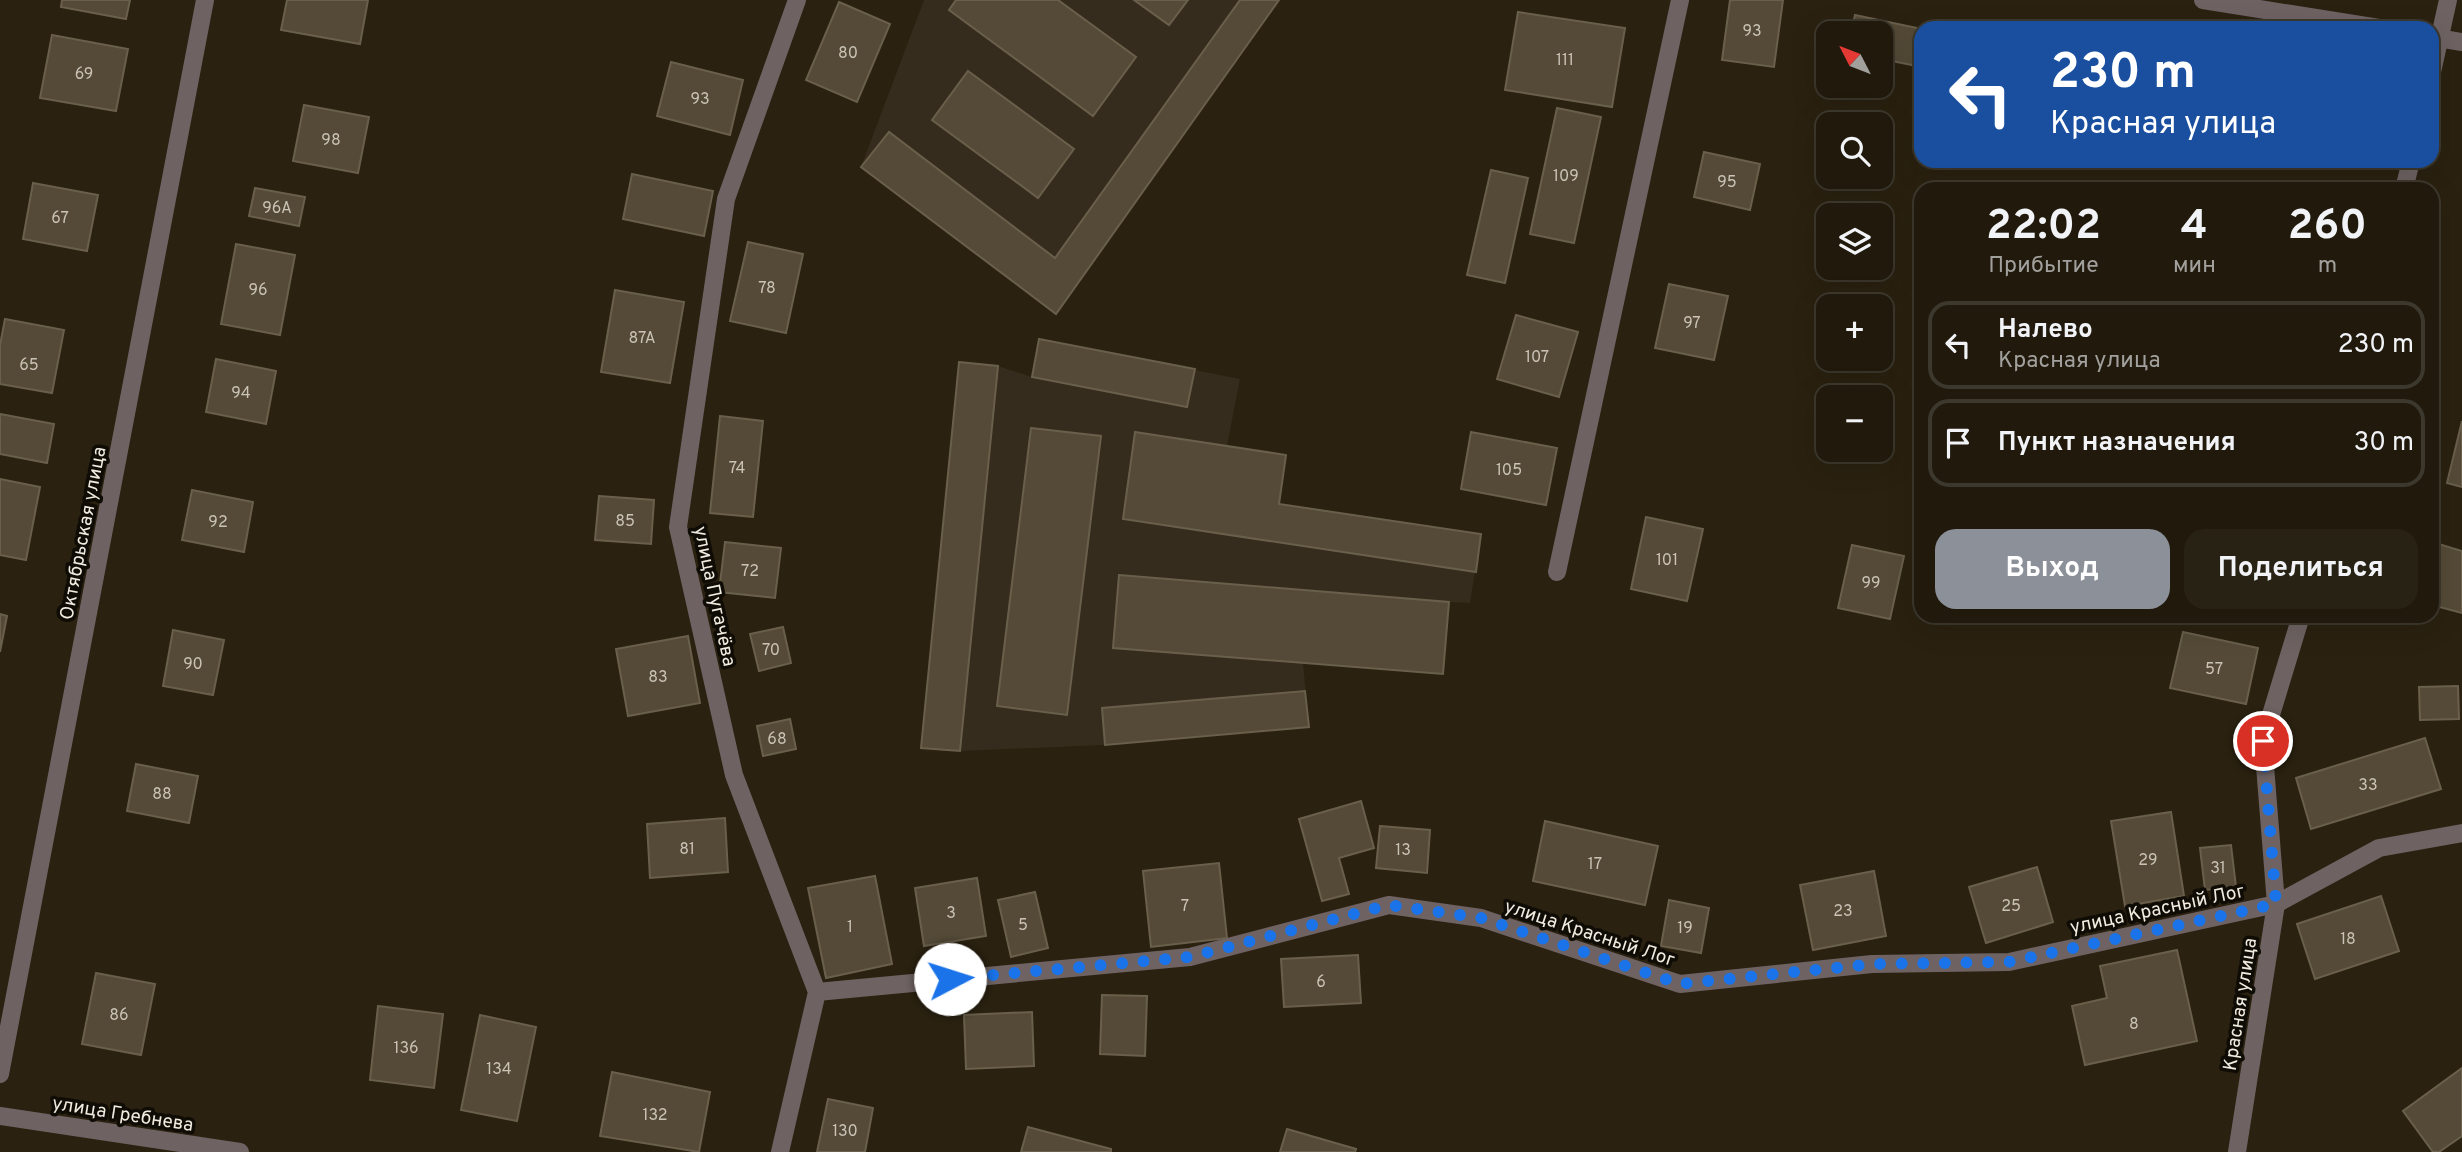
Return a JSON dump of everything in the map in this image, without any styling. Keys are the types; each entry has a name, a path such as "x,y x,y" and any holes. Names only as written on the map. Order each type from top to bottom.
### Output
{"street":[{"name":"Октябрьская улица","path":"0,1074 205,0"},
{"name":"улица Пугачёва","path":"797,0 726,199 678,527 734,775 817,992"},
{"path":"1557,572 1680,0"},
{"path":"2203,0 2335,21"},
{"path":"2439,30 2448,0"},
{"path":"2439,37 2462,42"},
{"name":"Красная улица","path":"2237,1152 2276,904 2263,741 2299,623"},
{"name":"улица Красный Лог","path":"817,992 1190,957 1388,905 1481,918 1680,984 1872,964 2009,962 2276,904 2379,848 2462,833"},
{"path":"780,1152 817,992"},
{"name":"улица Гребнева","path":"0,1116 240,1152"}],"shaded area":[{"path":"924,0 1279,0 1056,314 861,167"},
{"path":"1039,339 1240,379 1227,446 1286,455 1279,504 1481,534 1470,603 1449,602 1443,674 1303,663 1309,727 1105,745 960,751 921,748 959,362 998,366 1032,377"}],"building":[{"path":"62,0 130,0 126,19 61,7"},
{"path":"287,0 368,0 360,44 281,30"},
{"path":"956,0 1058,0 1136,57 1093,116 949,10"},
{"path":"1134,0 1188,0 1169,25"},
{"path":"1240,0 1279,0 1056,314 861,167 889,132 1055,258"},
{"path":"1730,0 1783,0 1774,67 1722,60"},
{"path":"839,2 890,24 857,102 806,80"},
{"path":"1518,12 1625,28 1612,107 1505,90"},
{"path":"1855,15 1884,21 1854,21"},
{"path":"1894,23 1914,27 1914,65 1894,62"},
{"path":"52,35 128,49 116,111 40,98"},
{"path":"671,62 743,80 730,135 657,116"},
{"path":"968,71 1074,149 1038,198 932,120"},
{"path":"304,105 369,117 358,173 293,161"},
{"path":"1557,108 1601,117 1574,243 1530,234"},
{"path":"1704,152 1760,164 1750,210 1694,197"},
{"path":"1491,170 1528,178 1505,283 1467,275"},
{"path":"632,174 713,191 704,236 623,219"},
{"path":"33,183 98,195 87,251 23,239"},
{"path":"255,188 305,197 299,226 249,216"},
{"path":"748,242 803,254 786,333 730,321"},
{"path":"236,244 295,255 280,335 221,324"},
{"path":"1669,284 1728,296 1714,360 1655,348"},
{"path":"615,290 684,302 670,383 601,372"},
{"path":"1516,315 1578,332 1559,397 1497,379"},
{"path":"5,319 64,330 52,393 0,384 0,345"},
{"path":"1039,339 1195,369 1187,407 1032,377"},
{"path":"216,359 276,371 266,424 206,412"},
{"path":"959,362 998,366 960,751 921,748"},
{"path":"0,414 54,424 47,463 0,454"},
{"path":"720,416 763,421 753,517 710,513"},
{"path":"2462,421 2462,487 2447,483"},
{"path":"1031,428 1101,436 1067,715 997,706"},
{"path":"1135,432 1286,455 1279,504 1481,534 1476,572 1123,519"},
{"path":"1471,432 1557,448 1546,505 1461,489"},
{"path":"0,479 40,487 26,560 0,555"},
{"path":"192,490 253,502 244,552 182,540"},
{"path":"599,496 654,500 651,544 595,540"},
{"path":"1646,517 1703,529 1687,601 1631,589"},
{"path":"725,542 781,548 775,598 719,592"},
{"path":"2439,544 2462,551 2462,613 2439,607"},
{"path":"1852,545 1904,556 1890,619 1838,608"},
{"path":"1119,575 1449,602 1443,674 1113,648"},
{"path":"0,614 7,616 0,652"},
{"path":"783,627 791,663 759,671 750,634"},
{"path":"173,630 224,640 213,695 163,686"},
{"path":"2183,632 2258,648 2246,704 2170,688"},
{"path":"688,636 700,703 628,716 616,649"},
{"path":"2458,686 2459,719 2420,720 2419,687"},
{"path":"1305,691 1309,727 1105,745 1102,708"},
{"path":"790,719 796,749 763,756 757,726"},
{"path":"2425,738 2441,789 2311,829 2296,778"},
{"path":"136,764 198,776 189,823 127,811"},
{"path":"1361,801 1374,848 1339,858 1349,894 1322,901 1299,819"},
{"path":"2171,812 2184,896 2125,906 2111,821"},
{"path":"725,818 728,872 650,878 647,824"},
{"path":"1545,821 1658,846 1645,905 1533,881"},
{"path":"1380,826 1430,830 1427,873 1376,868"},
{"path":"2231,845 2236,887 2205,890 2200,848"},
{"path":"1219,863 1227,938 1151,947 1143,871"},
{"path":"2037,867 2053,922 1986,943 1969,887"},
{"path":"1874,871 1886,936 1813,950 1800,885"},
{"path":"875,876 892,964 826,978 808,888"},
{"path":"977,878 986,936 924,946 915,888"},
{"path":"1035,892 1048,948 1011,957 998,900"},
{"path":"2381,896 2399,951 2315,979 2297,924"},
{"path":"1669,900 1709,908 1701,953 1661,946"},
{"path":"2177,950 2197,1041 2085,1065 2072,1006 2107,998 2100,966"},
{"path":"1358,955 1361,1003 1284,1007 1281,959"},
{"path":"96,973 155,984 141,1055 82,1044"},
{"path":"1102,995 1147,996 1145,1056 1100,1054"},
{"path":"378,1006 443,1014 434,1088 370,1080"},
{"path":"1032,1012 1034,1066 966,1069 964,1015"},
{"path":"480,1015 536,1027 517,1121 461,1110"},
{"path":"2462,1068 2462,1136 2439,1152 2433,1152 2403,1111"},
{"path":"612,1072 710,1092 699,1152 600,1136"},
{"path":"828,1099 873,1108 865,1152 817,1152"},
{"path":"1028,1127 1111,1149 1111,1152 1021,1152"},
{"path":"1287,1129 1356,1149 1355,1152 1280,1152"}],"route":[{"path":"950,979 1190,957 1388,905 1481,918 1680,984 1872,964 2009,962 2276,904 2263,741"}]}
